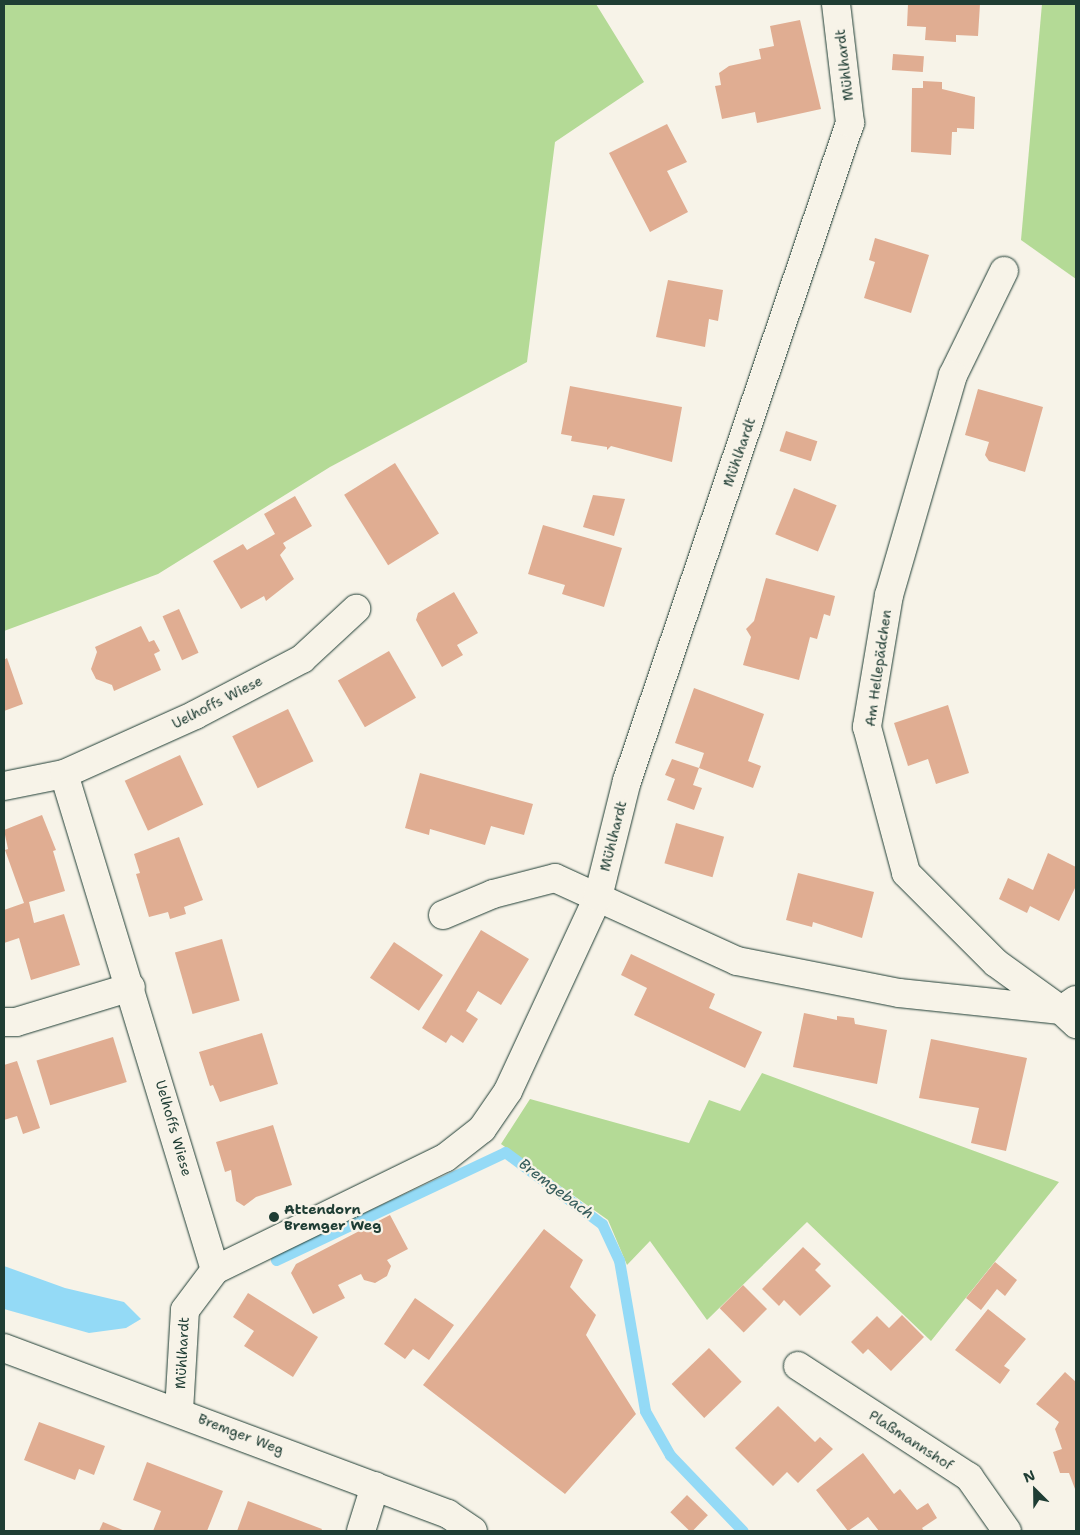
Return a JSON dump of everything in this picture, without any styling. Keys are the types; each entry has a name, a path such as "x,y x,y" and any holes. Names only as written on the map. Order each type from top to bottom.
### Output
{"street":[{"name":"Mühlhardt","path":"179,1410 185,1310 214,1270 445,1158 482,1129 508,1091 598,897 627,782 850,123 836,4"},
{"name":"Am Hellepädchen","path":"1004,271 953,375 889,595 867,727 906,873 996,963 1071,1012"},
{"name":"Uelhoffs Wiese","path":"4,786 64,774 195,715 302,659 356,609"},
{"name":"Uelhoffs Wiese","path":"64,774 131,988 214,1270"},
{"path":"443,915 494,894 555,878 598,897"},
{"name":"Am Hellepädchen","path":"598,897 737,961 899,992 1071,1012"},
{"path":"4,1022 16,1022 131,988"},
{"name":"Bremger Weg","path":"4,1348 179,1410 448,1514 473,1531"},
{"name":"Plaßmannshof","path":"798,1366 969,1477 1007,1531"},
{"path":"361,1531 375,1486"}],"green space":[{"path":"4,4 596,4 644,82 555,142 527,362 330,467 158,574 4,631"},
{"path":"1042,4 1076,4 1076,279 1021,240"},
{"path":"762,1073 1059,1182 931,1341 807,1222 707,1320 650,1241 627,1265 608,1220 501,1144 530,1099 689,1143 709,1100 740,1111"}],"water":[{"path":"4,1266 65,1288 124,1302 141,1319 126,1328 89,1333 4,1309"}],"building":[{"path":"908,4 980,4 978,36 956,35 956,42 925,40 926,27 907,26"},
{"path":"800,20 821,109 757,123 755,112 722,119 715,86 721,85 719,73 729,66 761,59 759,49 774,46 770,26"},
{"path":"893,54 924,56 923,72 892,70"},
{"path":"923,81 942,82 942,89 975,97 974,129 957,128 957,132 952,132 951,155 911,152 912,88 923,88"},
{"path":"667,124 687,162 667,171 688,212 650,232 609,153"},
{"path":"875,238 929,255 911,313 864,298 875,262 869,260"},
{"path":"668,280 723,290 718,321 709,319 705,347 656,337"},
{"path":"570,386 682,407 672,462 611,446 607,450 607,447 571,441 572,436 561,434"},
{"path":"978,389 1043,407 1025,472 989,461 985,455 989,442 965,435"},
{"path":"786,431 817,441 811,461 780,451"},
{"path":"395,463 439,533 388,565 344,495"},
{"path":"794,488 837,505 818,552 775,534"},
{"path":"593,495 625,499 614,536 583,527"},
{"path":"295,496 312,526 283,543 286,548 280,555 294,579 266,601 264,596 241,609 213,561 243,544 247,550 275,534 264,514"},
{"path":"543,525 622,548 604,607 562,594 565,585 528,574"},
{"path":"766,578 835,596 830,616 824,614 817,639 810,637 799,680 743,665 751,637 746,629 754,621"},
{"path":"454,592 478,633 457,645 463,655 442,667 416,620 418,613"},
{"path":"179,609 199,653 182,660 163,616"},
{"path":"141,626 149,642 154,640 160,651 154,654 161,670 114,691 112,685 96,679 91,669 97,652 95,647"},
{"path":"389,651 416,698 365,727 338,680"},
{"path":"7,658 23,704 4,711 4,660"},
{"path":"694,688 764,714 748,761 761,766 753,788 699,768 704,753 675,743"},
{"path":"948,705 969,773 936,784 928,759 908,766 894,723"},
{"path":"288,709 313,761 258,788 232,736"},
{"path":"180,755 203,805 148,831 125,781"},
{"path":"672,759 699,768 693,785 702,788 694,810 667,800 675,779 665,775"},
{"path":"420,773 533,804 524,835 491,826 485,845 430,829 429,835 405,828"},
{"path":"42,815 56,850 53,851 65,891 29,902 34,923 64,914 80,965 31,980 19,938 4,943 4,910 24,903 5,850 8,849 4,830"},
{"path":"676,823 724,837 712,877 664,863"},
{"path":"179,837 203,900 184,907 186,914 170,919 168,912 149,917 136,874 140,873 134,854"},
{"path":"1048,853 1076,867 1076,886 1059,921 1030,906 1027,913 999,899 1008,878 1033,890"},
{"path":"798,873 874,892 862,938 813,922 812,927 786,920"},
{"path":"481,930 529,959 501,1005 478,991 466,1011 478,1019 463,1043 451,1035 446,1043 422,1028"},
{"path":"222,939 240,1001 193,1014 175,953"},
{"path":"394,942 443,975 419,1011 370,978"},
{"path":"631,954 715,994 709,1008 762,1032 745,1068 634,1015 647,988 621,975"},
{"path":"804,1013 837,1020 837,1016 854,1018 855,1024 887,1030 877,1084 793,1067"},
{"path":"262,1033 278,1084 220,1102 213,1085 210,1086 199,1052"},
{"path":"113,1037 127,1082 50,1105 36,1060"},
{"path":"931,1039 1027,1058 1006,1151 971,1143 979,1108 919,1098"},
{"path":"17,1061 40,1128 23,1134 17,1116 4,1120 4,1065"},
{"path":"273,1125 292,1185 256,1197 244,1206 236,1201 231,1170 225,1172 216,1142"},
{"path":"390,1215 408,1249 387,1260 391,1266 387,1276 375,1283 364,1280 361,1274 338,1285 345,1298 313,1314 291,1273 296,1264"},
{"path":"544,1229 583,1260 570,1287 596,1315 586,1335 636,1414 565,1494 423,1385"},
{"path":"803,1247 821,1264 815,1270 831,1286 800,1316 784,1300 779,1306 762,1289"},
{"path":"995,1262 1017,1280 1005,1296 997,1289 981,1310 966,1298"},
{"path":"743,1285 767,1309 744,1332 720,1308"},
{"path":"248,1293 318,1337 293,1377 244,1346 254,1331 233,1317"},
{"path":"415,1298 454,1325 429,1360 413,1349 405,1359 384,1344"},
{"path":"988,1309 1026,1339 1004,1366 1010,1370 1000,1384 955,1350"},
{"path":"902,1315 924,1337 891,1371 868,1349 863,1354 851,1342 877,1316 889,1328"},
{"path":"709,1348 742,1382 704,1418 672,1384"},
{"path":"1065,1372 1076,1382 1075,1489 1069,1473 1060,1473 1053,1452 1062,1449 1055,1429 1059,1422 1036,1404"},
{"path":"778,1406 815,1442 820,1437 833,1449 798,1483 787,1472 773,1486 735,1448"},
{"path":"39,1422 105,1446 94,1475 79,1469 75,1480 24,1460"},
{"path":"863,1453 894,1494 900,1489 917,1510 928,1503 937,1518 922,1528 924,1531 879,1531 868,1517 848,1531 816,1490"},
{"path":"147,1462 223,1491 207,1531 153,1531 161,1511 133,1500"},
{"path":"687,1495 708,1515 693,1531 690,1531 670,1512"},
{"path":"248,1501 322,1529 321,1531 237,1531"},
{"path":"103,1522 125,1531 99,1531"}],"waterway":[{"name":"Bremgebach","path":"276,1260 505,1152 602,1224 619,1260 645,1411 670,1455 743,1531"}],"place":[{"name":"Attendorn Bremger Weg","path":"274,1217"}]}
